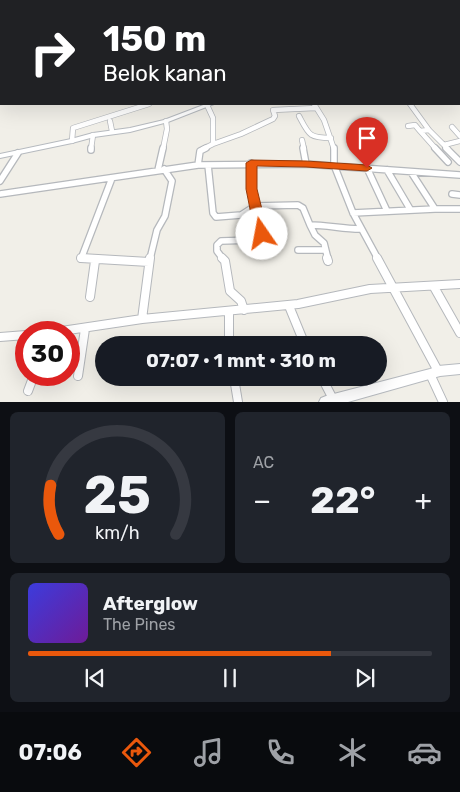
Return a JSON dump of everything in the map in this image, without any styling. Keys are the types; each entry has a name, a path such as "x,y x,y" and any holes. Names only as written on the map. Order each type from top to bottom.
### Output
{"street":[{"path":"72,141 73,128 145,105"},
{"path":"0,156 72,141 93,134 130,130 166,121 206,105"},
{"path":"209,105 213,118 213,144"},
{"path":"198,165 200,151 273,119 275,116 273,110 315,105 324,120 331,138 335,152 334,165 353,213 360,229 395,289 434,372 443,402"},
{"path":"411,105 429,130 460,162"},
{"path":"299,116 308,135 316,138 331,138"},
{"path":"110,121 112,131"},
{"path":"161,170 167,129 166,121"},
{"path":"408,126 415,125 448,162"},
{"path":"452,127 460,136"},
{"path":"420,131 429,130"},
{"path":"90,150 93,134"},
{"path":"302,140 306,164"},
{"path":"444,145 460,141"},
{"path":"0,181 18,153"},
{"path":"244,310 241,301 230,291 225,261 217,251 217,245 221,241 261,238 252,189 251,163"},
{"path":"0,194 198,165 251,163 334,165 460,175"},
{"path":"208,165 213,213 216,217 241,215 255,206 298,205 303,208 315,235 324,243 328,261"},
{"path":"367,168 387,211"},
{"path":"142,319 150,262 157,230 165,216 172,181 161,170"},
{"path":"387,170 410,209"},
{"path":"411,172 435,209"},
{"path":"112,178 80,258 95,261 150,262"},
{"path":"452,194 460,195"},
{"path":"353,213 410,209 460,209"},
{"path":"310,225 332,225 342,228 360,229"},
{"path":"298,250 325,250"},
{"path":"90,297 95,261"},
{"path":"80,330 142,319 312,303 370,289 434,287 460,284"},
{"path":"434,287 460,333"},
{"path":"289,306 302,336"},
{"path":"228,336 229,312"},
{"path":"80,363 85,329"},
{"path":"0,337 15,336"},
{"path":"324,386 329,401 434,372 460,369"},
{"path":"28,390 30,386"},
{"path":"235,386 238,402"}],"route":[{"path":"262,234 252,189 251,163 334,165 367,168"}]}
